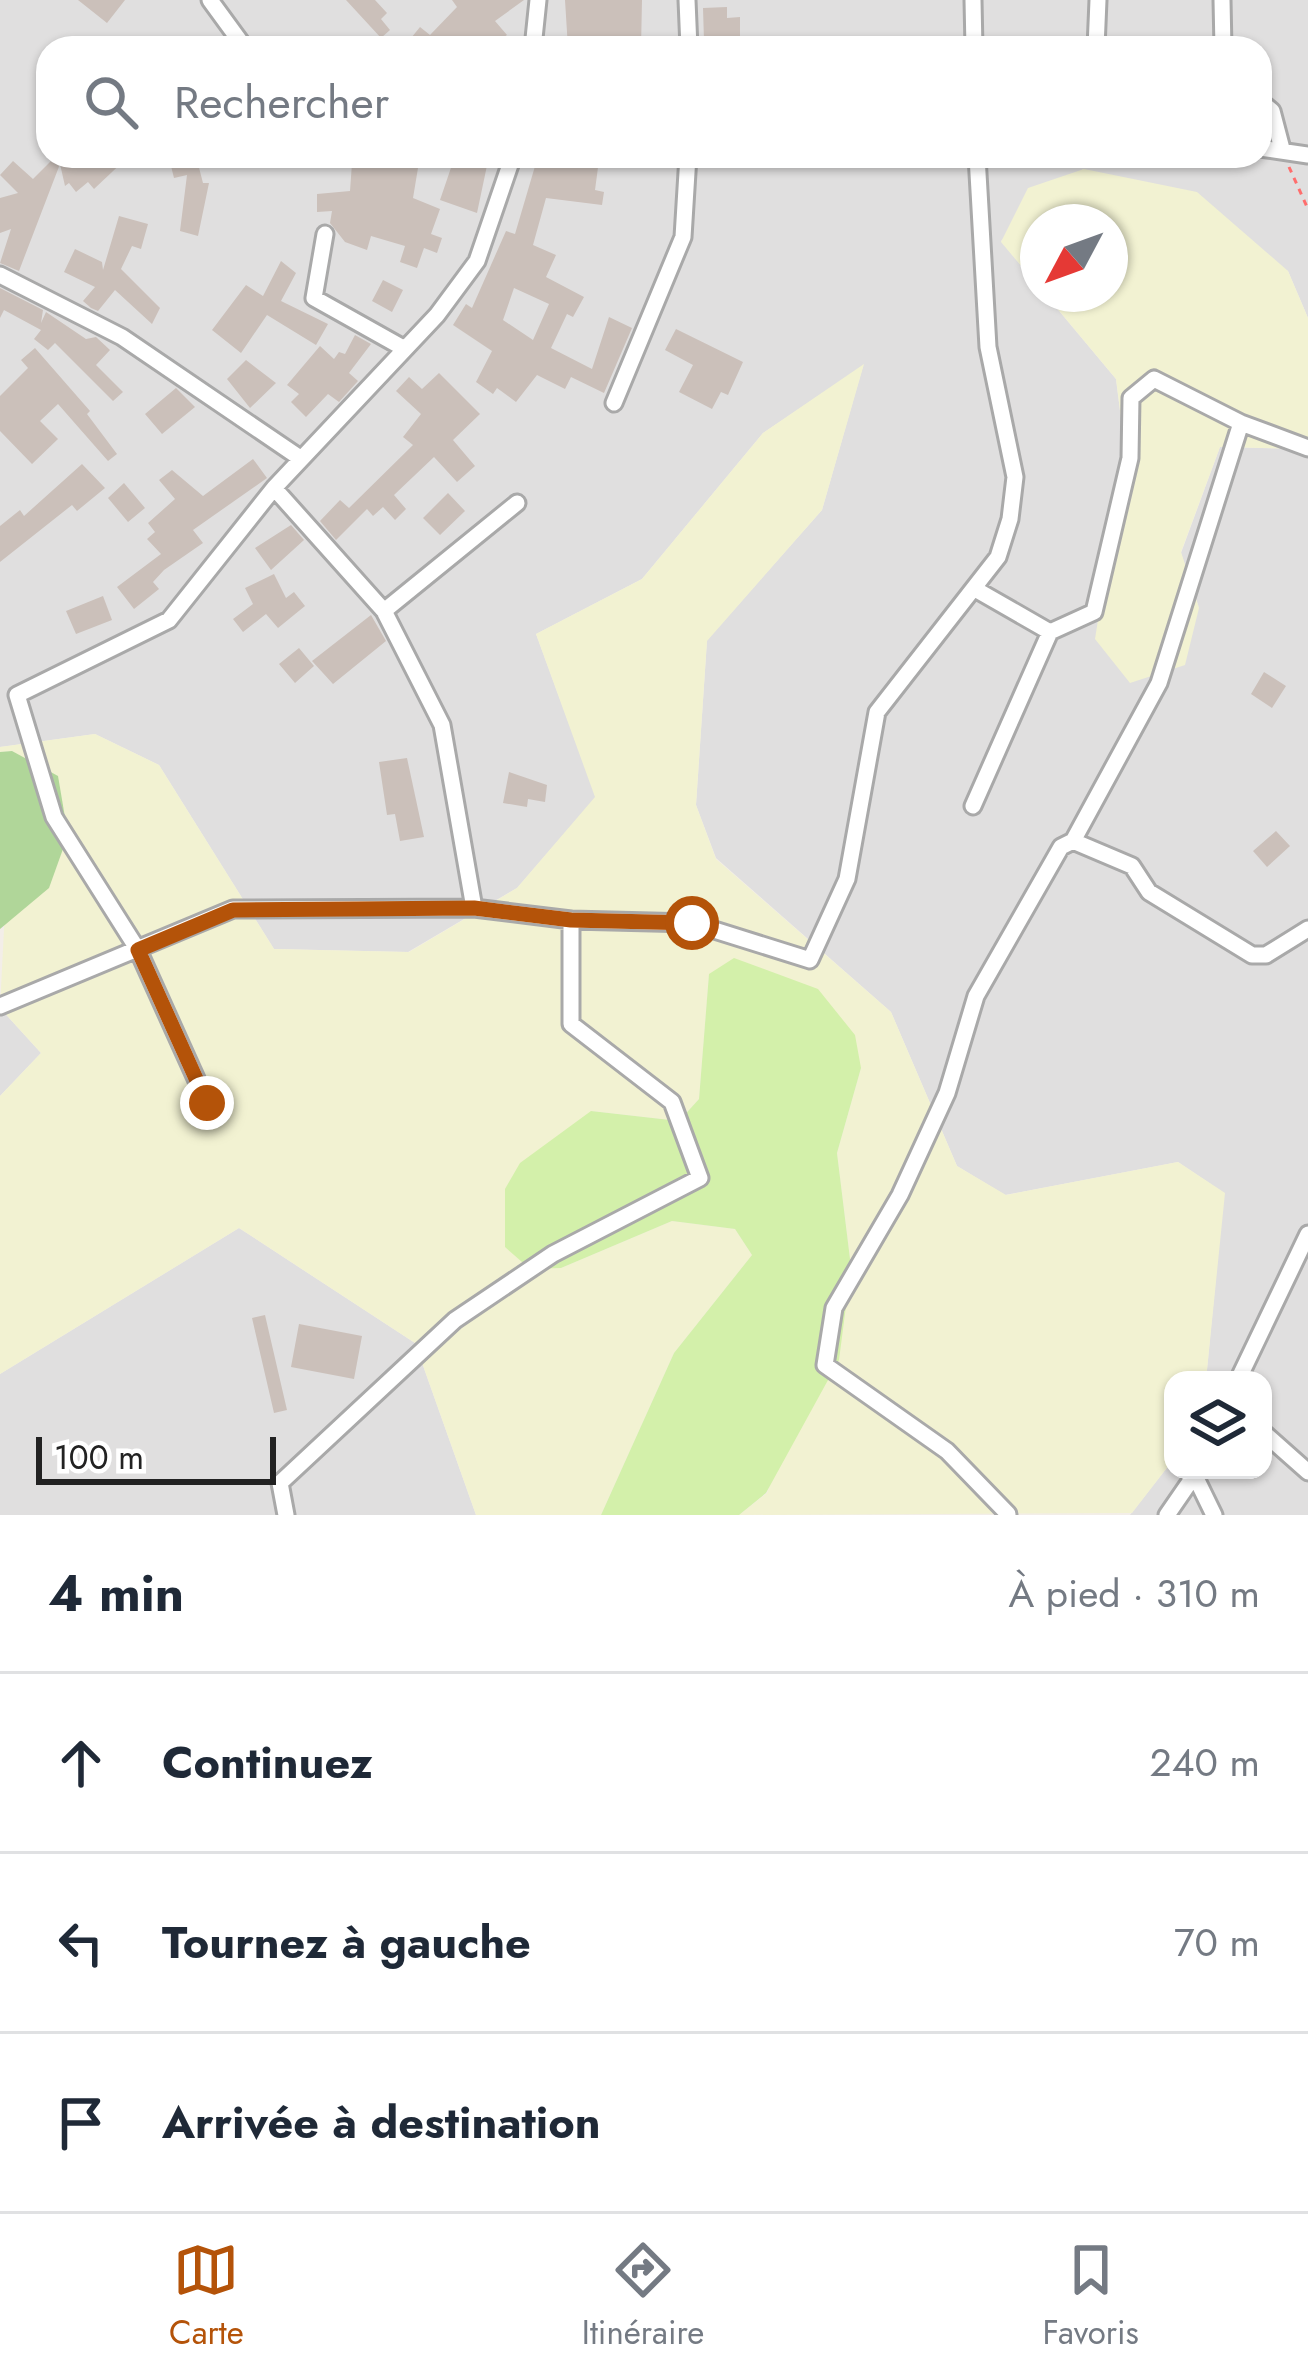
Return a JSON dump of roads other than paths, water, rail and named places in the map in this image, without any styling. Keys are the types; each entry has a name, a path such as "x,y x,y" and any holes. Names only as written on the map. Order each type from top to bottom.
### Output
{"street":[{"path":"210,0 236,36"},
{"path":"534,36 538,0"},
{"path":"687,0 688,36"},
{"path":"973,0 974,36"},
{"path":"1096,36 1098,0"},
{"path":"1222,0 1223,36"},
{"path":"1272,111 1282,149"},
{"path":"1272,149 1308,155"},
{"path":"207,1103 138,950 54,817 17,695 169,620 274,488 405,349 477,260 509,168"},
{"path":"614,403 682,237 687,168"},
{"path":"0,1006 233,910 474,908 571,920 692,923 810,960 847,879 877,712 998,557 1015,477 988,347 977,168"},
{"path":"325,234 314,298 405,349"},
{"path":"0,275 122,338 300,458"},
{"path":"973,806 1050,632 1094,612 1130,458 1131,398 1154,379 1241,423 1308,448"},
{"path":"1008,1514 947,1451 825,1365 834,1308 900,1195 947,1094 976,996 1061,847 1073,841 1160,683 1241,423"},
{"path":"274,488 384,610 442,725 474,908"},
{"path":"384,610 517,502"},
{"path":"975,590 1050,632"},
{"path":"1073,841 1132,866 1149,892 1252,956 1266,956 1308,929"},
{"path":"286,1515 280,1483 455,1320 553,1254 700,1178 672,1102 571,1024 571,920"},
{"path":"1242,1371 1308,1234"},
{"path":"1272,1440 1308,1472"},
{"path":"1167,1515 1192,1479"},
{"path":"1199,1479 1214,1515"}]}
